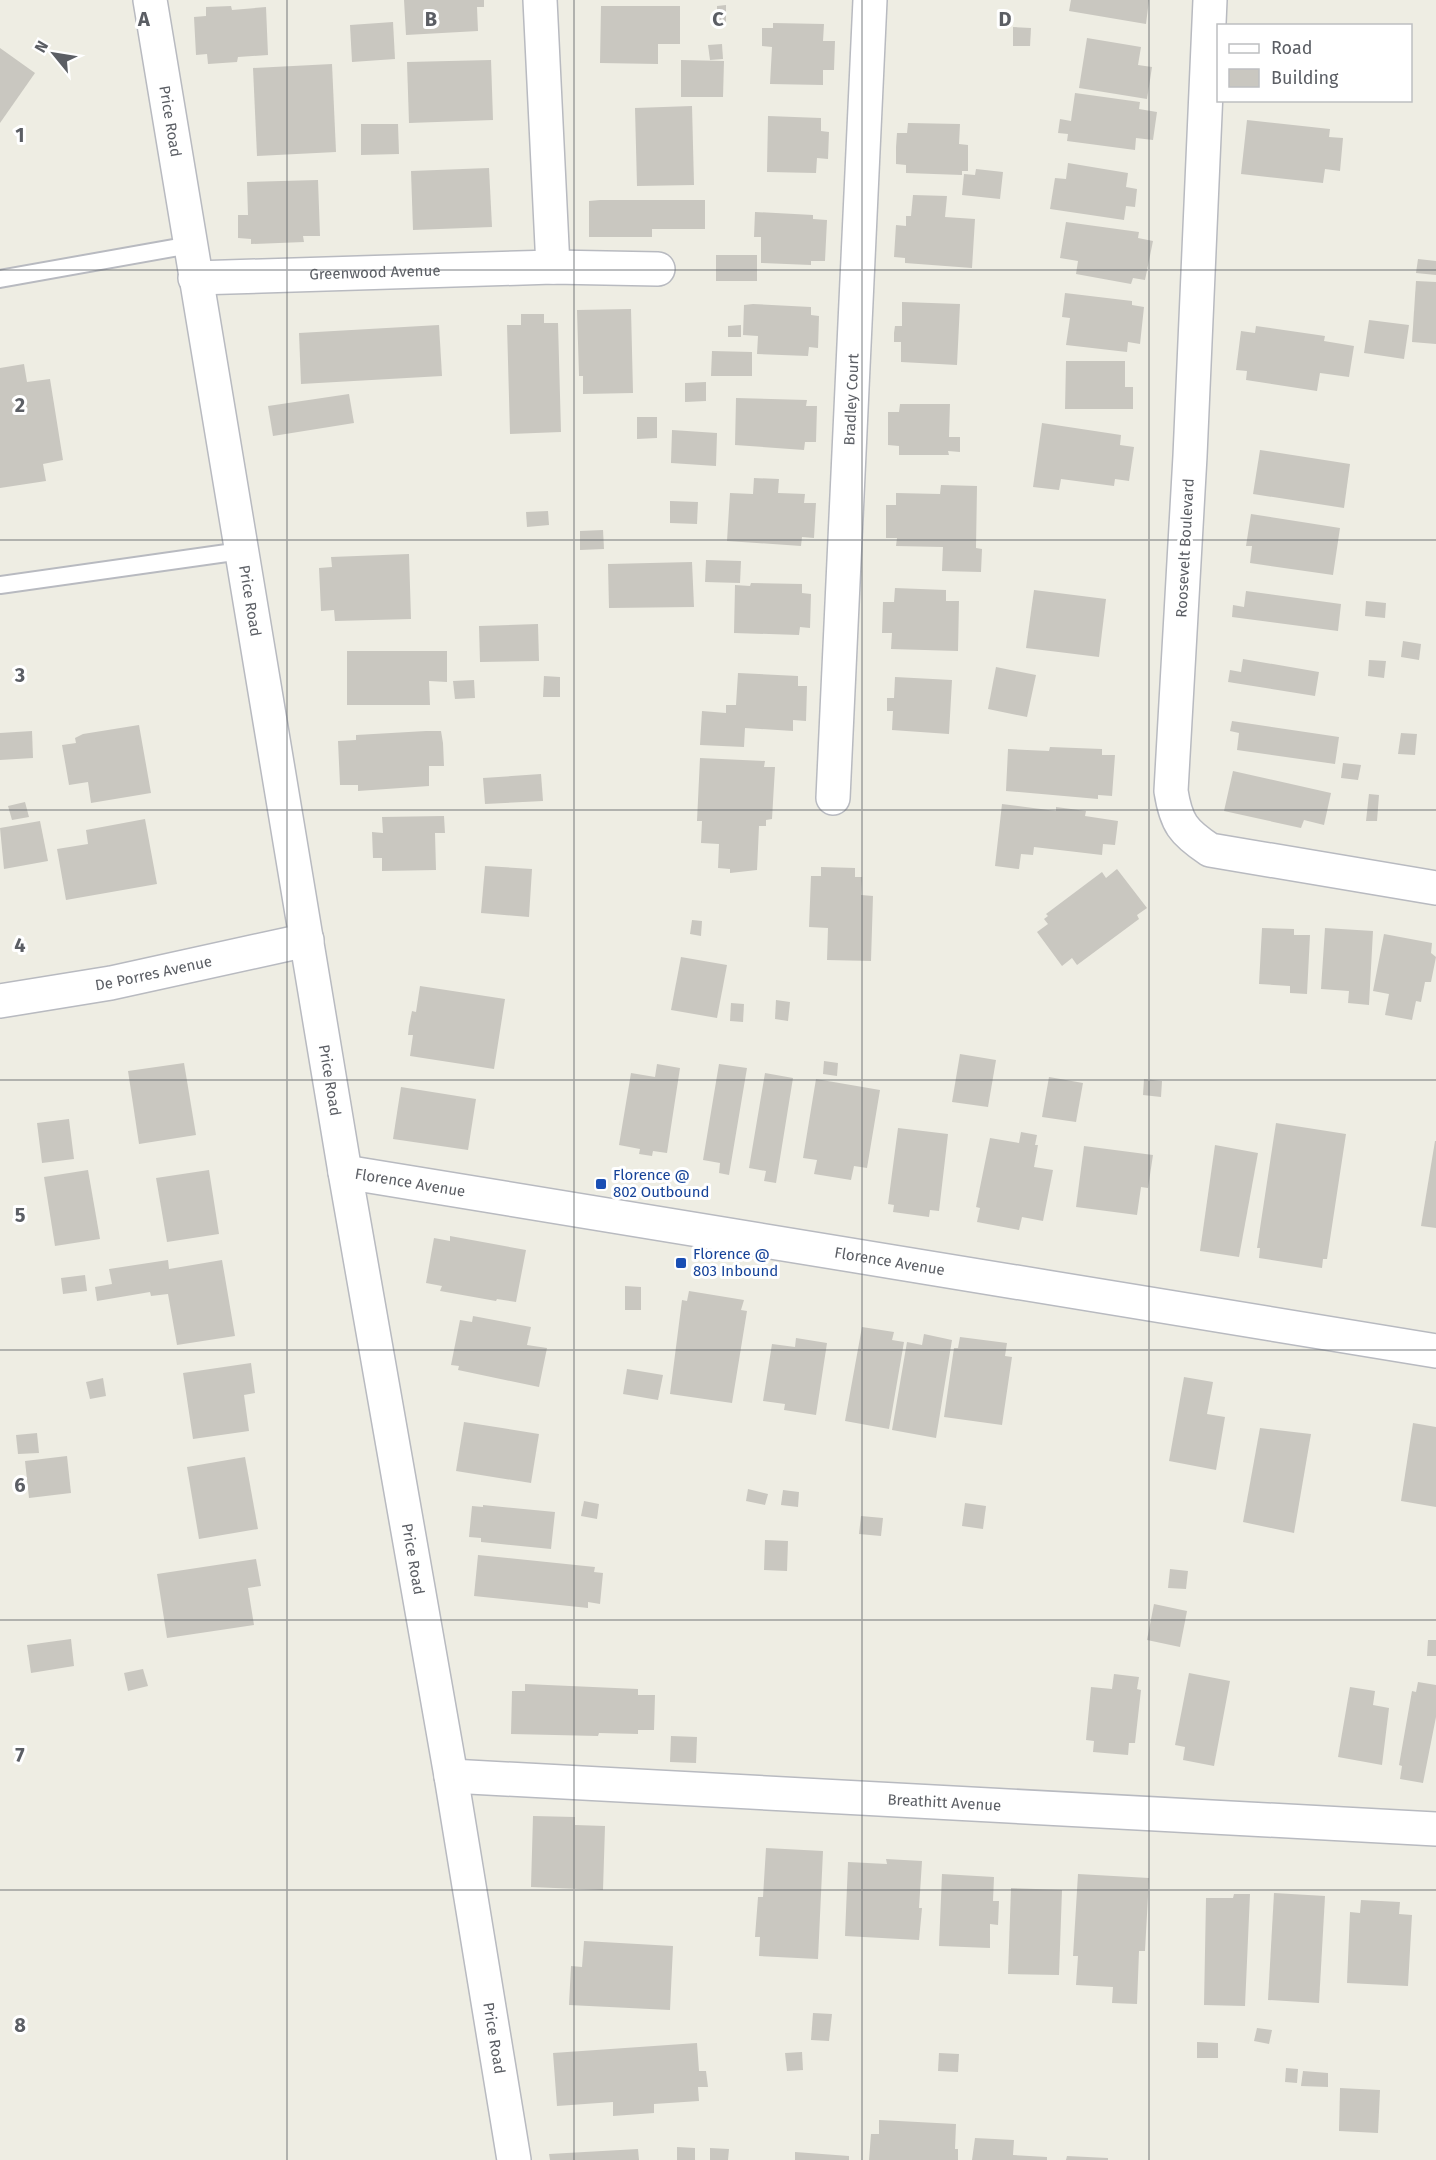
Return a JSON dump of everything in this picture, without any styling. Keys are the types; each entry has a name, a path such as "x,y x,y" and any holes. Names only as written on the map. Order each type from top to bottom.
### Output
{"street":[{"name":"Price Road","path":"150,0 345,1172 451,1776 514,2160"},
{"path":"540,0 553,267"},
{"name":"Bradley Court","path":"833,798 870,0"},
{"name":"Roosevelt Boulevard","path":"1210,0 1190,456 1171,791 1175,816 1189,836 1210,850 1436,888"},
{"name":"Greenwood Avenue","path":"195,278 553,267 658,269"},
{"name":"De Porres Avenue","path":"0,1001 111,983 307,940"},
{"name":"Florence Avenue","path":"345,1172 1436,1351"},
{"name":"Breathitt Avenue","path":"451,1776 1436,1829"}],"lane":[{"path":"0,279 190,245"},
{"path":"0,585 242,551"}],"building":[{"path":"404,0 484,0 484,7 477,7 478,31 406,35"},
{"path":"1071,0 1149,0 1146,24 1069,11"},
{"path":"726,5 726,23 717,23 717,6"},
{"path":"231,6 232,10 266,7 268,55 238,57 237,62 208,64 207,54 196,55 194,17 206,16 206,7"},
{"path":"601,6 680,6 680,44 658,44 658,64 600,63"},
{"path":"393,22 395,59 352,62 350,25"},
{"path":"773,23 824,24 823,41 835,41 834,70 823,70 823,85 770,84 772,47 762,46 762,28 773,28"},
{"path":"1013,27 1031,28 1030,46 1013,46"},
{"path":"1087,38 1141,47 1138,65 1152,67 1147,99 1079,88"},
{"path":"722,44 723,59 710,60 708,45"},
{"path":"0,48 35,73 0,123"},
{"path":"491,60 493,120 409,123 407,62"},
{"path":"681,60 724,61 723,97 681,97"},
{"path":"332,64 336,152 257,156 253,68"},
{"path":"1075,93 1140,102 1139,109 1157,112 1153,140 1136,138 1135,150 1067,141 1068,134 1058,133 1060,119 1071,121"},
{"path":"692,106 694,185 637,186 635,108"},
{"path":"768,116 821,118 821,131 829,132 828,159 817,158 816,173 767,172"},
{"path":"1247,120 1330,129 1329,137 1343,138 1340,171 1325,169 1323,183 1241,174"},
{"path":"908,123 960,124 959,144 968,145 968,171 962,171 962,175 906,173 906,165 896,164 896,147 897,133 907,133"},
{"path":"361,124 398,124 399,154 361,155"},
{"path":"1068,163 1128,173 1126,187 1137,189 1135,207 1126,206 1124,220 1050,209 1055,178 1066,179"},
{"path":"489,168 492,227 413,230 411,171"},
{"path":"976,169 1003,172 1000,199 962,195 964,174 975,175"},
{"path":"318,180 320,236 303,236 304,242 251,244 251,239 238,238 238,215 248,215 247,182"},
{"path":"913,195 947,196 945,217 975,219 972,268 905,263 905,258 894,257 896,225 906,226 906,216 911,216"},
{"path":"705,200 705,229 652,229 652,237 589,237 589,201"},
{"path":"755,212 813,215 813,219 827,220 825,261 811,261 811,265 761,263 761,237 754,237"},
{"path":"1066,222 1139,232 1138,238 1153,241 1145,280 1133,278 1131,284 1076,274 1078,261 1060,258"},
{"path":"716,255 757,255 757,281 716,281"},
{"path":"1418,259 1436,261 1436,275 1416,273"},
{"path":"1416,281 1436,282 1436,344 1412,342"},
{"path":"1065,293 1132,301 1132,305 1144,307 1140,344 1128,342 1127,352 1066,345 1070,318 1062,317"},
{"path":"902,302 960,304 957,365 901,362 901,342 894,342 894,333 895,326 902,326"},
{"path":"744,305 811,307 811,315 819,316 818,348 809,347 808,356 757,354 758,336 743,335"},
{"path":"631,309 633,393 583,394 583,376 579,376 577,310"},
{"path":"521,314 544,314 544,323 558,323 561,432 510,434 507,325 521,325"},
{"path":"1369,320 1409,325 1404,359 1364,353"},
{"path":"439,325 442,376 301,384 299,333"},
{"path":"741,325 741,337 728,337 728,326"},
{"path":"1256,326 1325,336 1324,341 1354,346 1349,377 1320,373 1317,391 1246,380 1247,371 1236,370 1241,331 1255,333"},
{"path":"712,351 752,352 752,376 711,376"},
{"path":"1066,361 1125,361 1125,387 1133,387 1133,409 1065,409"},
{"path":"24,364 27,382 50,379 63,460 43,464 46,481 0,488 0,368"},
{"path":"706,382 706,401 685,402 685,383"},
{"path":"349,394 354,423 273,436 268,406"},
{"path":"736,398 807,400 806,406 817,406 816,442 805,442 804,450 735,445"},
{"path":"900,404 950,404 949,437 960,437 960,452 948,451 949,455 899,455 899,446 888,445 888,412 899,412"},
{"path":"637,417 657,417 657,438 637,439"},
{"path":"1042,423 1121,435 1120,445 1134,447 1129,481 1115,479 1114,486 1061,479 1059,490 1033,487"},
{"path":"672,430 717,433 716,466 671,463"},
{"path":"1260,450 1350,464 1344,508 1253,494"},
{"path":"754,478 779,479 778,493 805,494 804,503 816,503 814,538 802,537 801,546 727,541 730,493 753,494"},
{"path":"941,485 977,486 976,548 982,549 981,572 942,571 943,547 896,546 897,538 886,538 886,505 896,505 896,493 940,494"},
{"path":"670,501 698,502 697,524 670,523"},
{"path":"548,511 549,525 527,527 526,512"},
{"path":"1251,514 1340,528 1333,575 1250,563 1252,546 1246,546"},
{"path":"603,530 604,549 580,550 580,531"},
{"path":"409,554 411,619 335,621 334,610 321,611 319,568 332,567 331,557"},
{"path":"706,560 741,561 740,583 705,582"},
{"path":"692,562 694,607 609,608 608,564"},
{"path":"751,583 802,584 802,593 811,594 810,628 800,627 799,635 734,633 735,585 750,586"},
{"path":"895,588 946,590 946,601 959,601 958,651 891,649 892,633 882,633 883,602 894,602"},
{"path":"1034,590 1106,599 1099,657 1026,648"},
{"path":"1246,591 1341,604 1338,631 1232,617 1233,605 1244,607"},
{"path":"1366,601 1386,603 1385,618 1365,616"},
{"path":"538,624 539,661 480,662 479,626"},
{"path":"1403,641 1421,644 1419,660 1401,657"},
{"path":"347,651 447,651 447,682 429,681 430,705 347,705"},
{"path":"1243,659 1319,672 1315,696 1228,682 1230,670 1241,672"},
{"path":"1369,660 1386,661 1384,678 1368,676"},
{"path":"996,667 1036,675 1027,717 988,709"},
{"path":"738,673 798,676 798,686 807,686 806,721 793,720 793,731 745,728 744,747 700,745 702,711 726,713 726,705 736,705"},
{"path":"544,676 560,677 560,697 543,697"},
{"path":"895,677 952,680 949,734 892,730 893,711 887,711 887,698 894,698"},
{"path":"474,680 475,698 455,699 453,681"},
{"path":"1232,721 1339,737 1335,764 1237,750 1239,733 1230,731"},
{"path":"139,725 151,793 91,803 88,782 69,785 62,745 76,743 75,738 83,734"},
{"path":"32,731 33,758 0,760 0,733"},
{"path":"441,731 443,743 444,766 429,766 429,786 358,791 358,785 340,785 338,741 356,740 356,735"},
{"path":"1401,733 1417,734 1415,755 1398,754"},
{"path":"1050,747 1102,749 1102,755 1115,755 1112,796 1098,795 1098,799 1006,791 1008,749 1049,751"},
{"path":"700,758 765,761 764,767 775,767 772,819 766,820 766,826 759,826 757,870 730,873 730,869 718,868 719,844 701,843 702,821 697,821"},
{"path":"1343,763 1361,765 1358,780 1341,778"},
{"path":"1233,771 1331,793 1324,825 1304,820 1301,828 1224,811"},
{"path":"541,774 543,801 485,804 483,778"},
{"path":"1369,794 1379,795 1377,821 1366,821"},
{"path":"25,802 29,817 12,820 8,806"},
{"path":"1002,804 1056,811 1056,807 1086,811 1085,816 1118,821 1115,845 1103,844 1102,855 1034,847 1033,855 1021,854 1019,869 995,866"},
{"path":"444,816 445,833 435,833 436,870 382,871 382,858 373,858 372,832 383,833 382,817"},
{"path":"145,819 157,884 66,900 57,849 88,844 86,830"},
{"path":"40,821 48,861 4,869 0,828"},
{"path":"485,866 532,869 529,917 481,913"},
{"path":"821,867 855,868 855,877 862,877 861,895 873,896 871,961 827,960 828,928 809,927 811,876 821,876"},
{"path":"1117,869 1147,908 1137,915 1139,919 1077,965 1072,958 1062,966 1037,932 1048,924 1044,919 1048,916 1046,914 1102,872 1106,878"},
{"path":"692,920 702,921 701,936 690,934"},
{"path":"1262,928 1294,929 1294,935 1310,935 1307,994 1290,993 1290,986 1259,984"},
{"path":"1325,928 1373,931 1369,1005 1348,1003 1349,991 1321,989"},
{"path":"1384,934 1432,943 1431,953 1436,957 1431,982 1425,982 1421,1002 1416,1001 1412,1020 1385,1015 1389,994 1373,991"},
{"path":"681,957 727,965 717,1018 671,1010"},
{"path":"420,986 505,999 494,1069 410,1056 413,1035 408,1035 409,1026 412,1011 416,1012"},
{"path":"776,1000 790,1002 788,1021 775,1019"},
{"path":"731,1003 744,1004 743,1022 730,1021"},
{"path":"960,1054 996,1060 988,1107 952,1102"},
{"path":"824,1061 838,1063 837,1076 823,1074"},
{"path":"184,1063 196,1135 139,1144 128,1071"},
{"path":"657,1064 680,1068 667,1153 653,1151 652,1156 639,1154 640,1149 619,1145 631,1073 655,1077"},
{"path":"719,1064 747,1068 729,1175 719,1173 720,1163 703,1160"},
{"path":"765,1073 793,1078 776,1183 764,1181 766,1171 749,1168"},
{"path":"1049,1077 1083,1083 1076,1122 1042,1117"},
{"path":"816,1079 880,1090 867,1168 854,1166 851,1180 814,1174 817,1160 803,1158"},
{"path":"1144,1079 1162,1081 1161,1097 1143,1095"},
{"path":"401,1087 476,1099 468,1150 393,1139"},
{"path":"69,1119 74,1159 42,1163 37,1123"},
{"path":"1276,1123 1346,1134 1327,1259 1323,1259 1322,1268 1259,1258 1260,1248 1257,1248"},
{"path":"898,1128 948,1134 939,1211 930,1210 929,1217 893,1212 894,1205 888,1204"},
{"path":"1021,1132 1037,1135 1035,1145 1038,1145 1034,1167 1053,1170 1043,1221 1022,1217 1019,1230 977,1222 980,1208 976,1207 990,1138 1019,1143"},
{"path":"1436,1141 1436,1228 1421,1226"},
{"path":"1215,1145 1258,1153 1239,1257 1200,1251"},
{"path":"1084,1146 1153,1155 1148,1188 1141,1187 1137,1215 1076,1207"},
{"path":"88,1170 100,1239 55,1246 44,1177"},
{"path":"209,1170 219,1234 167,1242 156,1178"},
{"path":"450,1236 526,1250 516,1302 497,1299 496,1301 440,1291 442,1286 426,1283 434,1238 450,1241"},
{"path":"168,1260 169,1269 222,1260 235,1336 177,1345 168,1294 151,1296 150,1292 97,1301 95,1287 112,1284 109,1269"},
{"path":"85,1275 87,1291 63,1294 61,1278"},
{"path":"625,1286 641,1287 641,1310 625,1310"},
{"path":"689,1291 744,1300 741,1310 747,1311 732,1403 670,1394 682,1300 687,1301"},
{"path":"473,1316 531,1327 527,1345 547,1348 539,1387 458,1370 459,1366 451,1365 460,1320 472,1322"},
{"path":"862,1327 894,1332 892,1340 904,1342 889,1429 845,1421"},
{"path":"924,1334 952,1340 936,1438 892,1430 907,1342 922,1345"},
{"path":"960,1337 1007,1343 1005,1356 1012,1357 1002,1425 944,1417 954,1348 958,1348"},
{"path":"796,1338 827,1343 816,1415 784,1410 785,1404 763,1401 772,1344 795,1347"},
{"path":"251,1363 255,1393 244,1395 249,1431 193,1439 183,1373"},
{"path":"627,1369 663,1375 658,1400 623,1394"},
{"path":"1184,1377 1213,1382 1207,1414 1225,1417 1216,1470 1169,1461"},
{"path":"103,1378 106,1396 90,1399 86,1382"},
{"path":"464,1422 539,1434 531,1483 456,1471"},
{"path":"1413,1423 1436,1427 1436,1507 1401,1501"},
{"path":"1260,1428 1311,1434 1294,1533 1243,1522"},
{"path":"37,1433 39,1453 18,1454 16,1435"},
{"path":"67,1456 71,1493 29,1498 25,1461"},
{"path":"245,1457 258,1529 199,1539 187,1467"},
{"path":"748,1489 768,1494 765,1505 746,1501"},
{"path":"783,1490 799,1492 798,1507 781,1505"},
{"path":"584,1501 599,1504 597,1519 581,1516"},
{"path":"965,1503 986,1506 983,1529 962,1526"},
{"path":"483,1505 555,1512 551,1549 481,1542 481,1538 469,1537 472,1506 483,1507"},
{"path":"861,1516 883,1518 881,1536 859,1534"},
{"path":"765,1540 788,1541 787,1571 764,1570"},
{"path":"478,1555 595,1567 594,1572 603,1573 600,1604 588,1602 588,1608 474,1596"},
{"path":"256,1559 261,1586 248,1588 254,1625 167,1638 157,1574"},
{"path":"1170,1569 1188,1571 1186,1589 1168,1588"},
{"path":"1154,1604 1187,1611 1180,1647 1147,1640"},
{"path":"71,1639 74,1666 31,1673 27,1645"},
{"path":"1428,1640 1436,1640 1436,1656 1427,1656"},
{"path":"143,1669 148,1686 128,1691 124,1673"},
{"path":"1189,1673 1230,1681 1214,1766 1183,1760 1185,1747 1175,1745"},
{"path":"1114,1674 1139,1677 1137,1689 1141,1690 1135,1743 1129,1743 1128,1755 1093,1752 1094,1741 1086,1740 1091,1687 1112,1689"},
{"path":"1418,1682 1436,1685 1436,1717 1423,1783 1400,1779 1402,1766 1399,1765 1412,1691 1416,1692"},
{"path":"525,1684 638,1689 638,1695 655,1695 654,1730 638,1730 638,1734 599,1733 598,1736 511,1734 512,1691 525,1691"},
{"path":"1350,1687 1375,1691 1373,1705 1389,1708 1382,1765 1338,1757"},
{"path":"671,1736 697,1737 696,1763 670,1762"},
{"path":"533,1816 575,1817 575,1825 605,1826 603,1890 531,1887"},
{"path":"766,1848 823,1851 818,1959 759,1956 760,1937 755,1937 758,1897 763,1897"},
{"path":"886,1859 922,1861 919,1940 845,1936 848,1862 887,1864"},
{"path":"942,1874 994,1877 993,1901 999,1901 998,1925 990,1924 990,1948 939,1946"},
{"path":"1078,1874 1149,1878 1145,1951 1139,1951 1137,2004 1112,2003 1113,1987 1076,1985 1078,1956 1073,1956"},
{"path":"1011,1888 1062,1890 1059,1975 1008,1974"},
{"path":"1274,1893 1325,1896 1319,2003 1268,2000"},
{"path":"1234,1894 1250,1894 1245,2006 1204,2005 1206,1898 1233,1898"},
{"path":"1361,1900 1400,1902 1399,1914 1412,1915 1408,1986 1347,1983 1350,1912 1360,1913"},
{"path":"584,1941 673,1946 670,2010 569,2005 571,1966 582,1967"},
{"path":"813,2013 832,2014 829,2041 811,2040"},
{"path":"1257,2028 1272,2030 1269,2044 1254,2041"},
{"path":"1197,2042 1218,2043 1218,2058 1197,2058"},
{"path":"697,2043 699,2071 706,2071 708,2087 698,2087 699,2101 654,2104 654,2113 613,2116 613,2102 557,2106 553,2053"},
{"path":"802,2052 803,2070 787,2071 785,2053"},
{"path":"939,2053 959,2054 958,2072 938,2071"},
{"path":"1286,2068 1298,2069 1297,2083 1285,2082"},
{"path":"1303,2071 1328,2073 1328,2087 1301,2086"},
{"path":"1340,2088 1380,2090 1378,2133 1339,2131"},
{"path":"879,2120 956,2124 955,2149 958,2149 958,2160 869,2160 871,2134 879,2134"},
{"path":"975,2138 1014,2140 1013,2155 1047,2157 1047,2160 972,2160"},
{"path":"677,2147 695,2148 695,2160 677,2160"},
{"path":"710,2148 729,2149 728,2160 710,2160"},
{"path":"638,2149 639,2160 550,2160 549,2154"},
{"path":"795,2152 849,2156 849,2160 795,2160"},
{"path":"1067,2156 1108,2158 1108,2160 1066,2160"}],"place":[{"name":"Florence @ 802 Outbound","path":"601,1184"},
{"name":"Florence @ 803 Inbound","path":"681,1263"}]}
